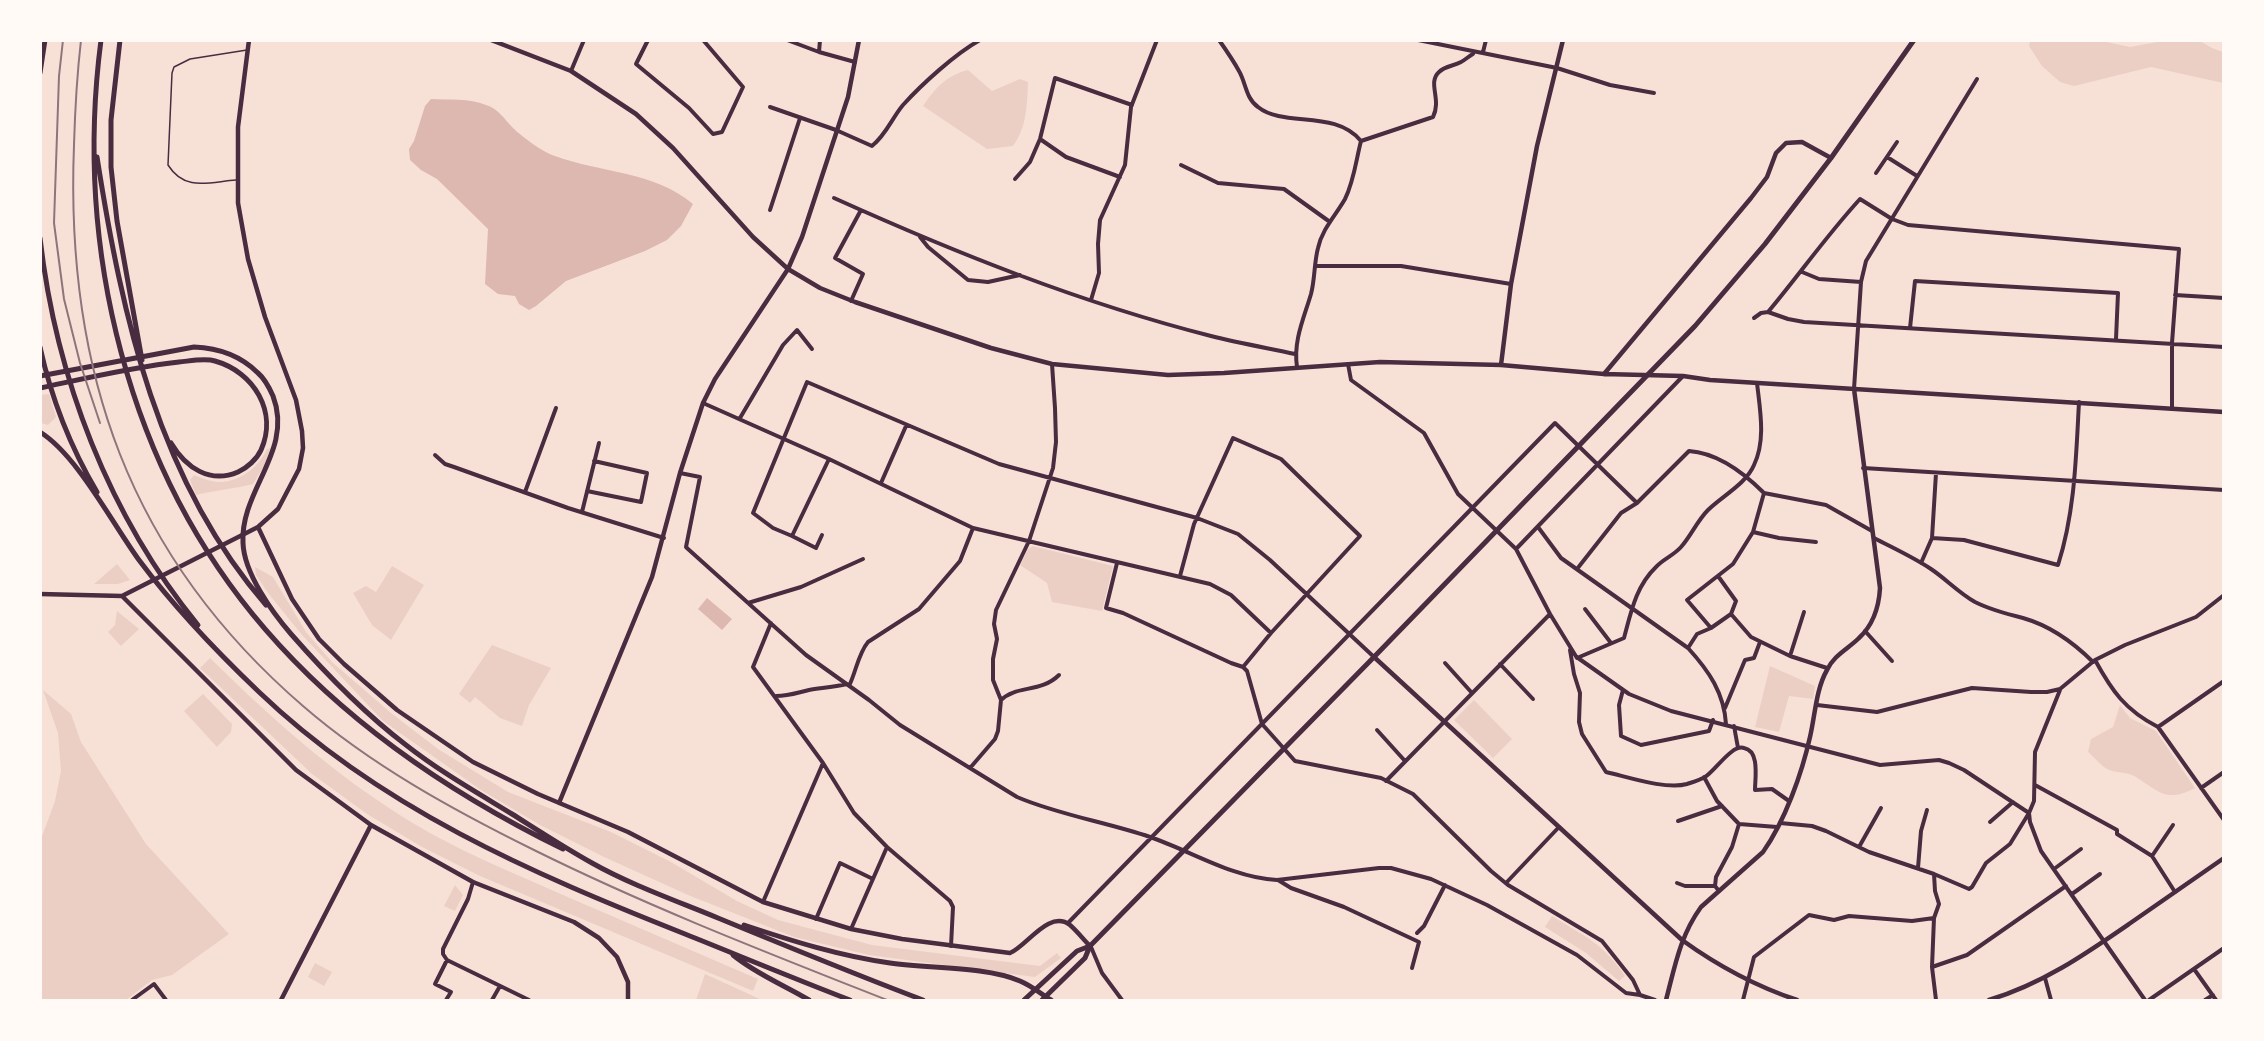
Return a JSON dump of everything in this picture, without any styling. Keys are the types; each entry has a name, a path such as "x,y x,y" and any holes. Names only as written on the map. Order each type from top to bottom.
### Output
{"main road":[{"path":"40,73 45,40"},
{"path":"101,40 94,138 98,233 106,290 120,348 141,415 174,490 219,567 265,628 346,710 409,759 457,791 536,836 700,910 923,1000"},
{"path":"120,40 111,120 111,167 117,221 147,386"},
{"path":"700,910 802,944 838,953 890,963 1001,975 1036,989 1047,999 1085,958 1090,946 1695,326 1765,244 1832,158 1914,40"},
{"path":"94,138 118,279 130,332 147,386 187,487 210,527 252,589 307,652 369,714 407,746 452,778 594,864"},
{"path":"40,238 50,302 66,367 88,435 106,476 152,563 177,599 230,663"},
{"path":"40,347 52,391 76,453 120,532"},
{"path":"40,376 194,347 215,348 248,364 262,376 270,388 276,405 277,437 272,456 244,518 243,543 246,558 276,617"},
{"path":"41,388 154,365 213,360 230,367 250,382 264,405 266,420 261,451 253,461 243,470 228,476 214,477 199,472 186,463 159,420"},
{"path":"40,432 52,439 78,470 168,598 291,722 320,745 439,823 502,856 572,889 850,1000"},
{"path":"1024,1000 1077,951 1090,946"},
{"path":"728,951 748,967 809,1000"}],"street":[{"path":"40,594 122,596 256,527 278,509 299,469 303,448 296,400 265,317 248,259 238,203 238,127 249,40"},
{"path":"491,40 571,71 606,93 656,130 753,237 788,268 820,288 851,301 992,348 1052,364 1168,375 1224,374 1380,362 1501,365 1604,374 1683,376 1710,380 2079,401 2223,412"},
{"path":"571,71 584,40"},
{"path":"648,40 636,64 681,101 713,134 722,132 743,87 703,40"},
{"path":"787,40 856,63"},
{"path":"819,52 820,40"},
{"path":"559,803 648,588 664,538 680,473 703,403 715,379 788,268 802,237 848,97 859,40"},
{"path":"770,107 836,130 872,146 902,106 925,84 980,40"},
{"path":"1091,300 1099,273 1098,244 1101,220 1125,165 1132,105 1157,40"},
{"path":"1218,40 1240,73 1255,106 1275,115 1322,121 1338,126 1357,135 1361,141 1353,178 1346,197 1330,222 1318,248 1312,291 1295,354 1297,367"},
{"path":"1418,40 1473,53 1483,52 1557,68 1610,85 1654,93"},
{"path":"1483,52 1486,40"},
{"path":"1501,365 1511,284 1537,146 1563,40"},
{"path":"1361,141 1433,117 1438,105 1433,84 1436,76 1440,70 1461,62 1473,53"},
{"path":"1015,179 1030,162 1040,139 1055,78 1132,105"},
{"path":"1666,1000 1682,940 1701,907 1763,852 1778,825 1808,746 1827,668 1836,656 1869,626 1880,597 1854,389 1861,282 1866,261 1977,79"},
{"path":"770,210 800,118"},
{"path":"1040,139 1066,157 1120,177"},
{"path":"1604,374 1751,198 1767,177 1776,153 1786,143 1802,142 1832,158"},
{"path":"1876,173 1897,142"},
{"path":"1887,157 1917,176"},
{"path":"1181,165 1218,183 1284,189 1330,222"},
{"path":"834,198 969,257 1091,300 1212,337 1295,354"},
{"path":"1768,312 1860,199 1892,219 1908,225 2179,249 2172,343 2172,408"},
{"path":"851,301 863,274 835,258 861,210"},
{"path":"919,236 928,248 968,280 988,282 1021,275"},
{"path":"1315,266 1401,266 1511,284"},
{"path":"1802,272 1819,279 1861,282"},
{"path":"1911,328 1915,281 1927,281 2118,293 2116,339"},
{"path":"2175,295 2223,298"},
{"path":"1754,318 1761,313 1768,312 1788,320 1804,322 2223,347"},
{"path":"740,418 783,345 797,330 813,349"},
{"path":"970,768 998,731 1001,700 993,680 993,659 997,639 994,624 996,610 1029,541 1050,480 1056,442 1052,364"},
{"path":"1348,364 1351,380 1424,433 1458,495 1516,549 1550,614 1577,658 1623,690 1647,702 1880,765 1939,760 1949,763 2029,813 2035,838 2054,869 2147,1000 2223,948"},
{"path":"1516,549 1683,376"},
{"path":"822,535 816,548 773,528 753,513 807,382 999,464 1050,480 1197,518 1238,534 1270,560 1682,940 1725,969 1797,1000"},
{"path":"1577,658 1624,638 1631,609 1640,587 1657,565 1675,553 1690,537 1707,511 1754,468 1760,448 1761,431 1758,383"},
{"path":"1932,538 1964,540 2058,565 2067,538 2074,482 2079,401"},
{"path":"703,403 881,483 973,528 1209,584 1231,595 1271,633"},
{"path":"525,492 556,408"},
{"path":"1068,923 1555,423 1637,503"},
{"path":"881,483 906,426"},
{"path":"1180,576 1197,518 1233,438 1281,459 1360,536 1243,666"},
{"path":"582,512 599,443"},
{"path":"1577,570 1621,513 1637,503 1689,451 1706,452 1747,476 1764,493 1826,504 1872,531"},
{"path":"435,455 445,464 664,538"},
{"path":"792,536 829,459"},
{"path":"587,491 641,502 647,473 594,461"},
{"path":"1863,468 2223,490"},
{"path":"680,473 700,477 686,547 806,655 900,725 1017,797 1036,806 1152,837 1203,859 1263,879 1277,880 1379,868 1390,868 1431,879 1522,923 1577,955 1626,993 1655,1000"},
{"path":"1921,563 1932,538 1936,473"},
{"path":"1711,628 1687,600 1733,564 1753,532 1764,493"},
{"path":"256,527 292,599 310,627 344,664 397,710 466,757 501,777 628,832 763,902 851,929 902,939 1010,953 1017,950 1047,924 1053,921 1068,923 1090,946 1102,973 1122,1000"},
{"path":"1538,527 1561,558 1688,648 1713,678 1725,708 1726,724"},
{"path":"775,696 791,696 807,691 848,685 856,673 863,648 868,642 919,609 960,561 973,528"},
{"path":"1753,532 1779,538 1816,542"},
{"path":"1873,538 1921,563 1978,603 2063,635 2094,661 2119,699 2140,718 2158,727 2223,820"},
{"path":"748,603 801,587 863,559"},
{"path":"1117,563 1106,608 1122,613 1231,663 1243,666 1247,671 1262,724 1296,761 1386,781 1413,794 1506,883 1602,942 1633,980 1640,995"},
{"path":"1688,648 1697,634 1711,628 1731,614 1736,601 1718,576"},
{"path":"1704,777 1717,801 1739,824 1812,826 1883,857 1918,868 1964,887 1972,887 1986,863 2010,844 2029,813 2034,801 2036,752 2060,689 2094,661 2125,645 2196,617 2223,595"},
{"path":"122,596 296,770 371,825 473,882 574,922 598,938 616,957 628,982 628,1000"},
{"path":"1585,609 1611,643"},
{"path":"1790,656 1804,612"},
{"path":"1386,781 1550,614"},
{"path":"1731,614 1751,637 1790,656 1827,668"},
{"path":"771,623 753,667 823,763 854,813 888,847 950,901 953,907 951,946"},
{"path":"1865,631 1892,661"},
{"path":"1725,708 1745,660 1754,658 1761,642"},
{"path":"1570,646 1574,674 1580,693 1579,722 1582,734 1606,772 1673,787 1704,777 1738,748 1750,750 1753,757 1755,790 1772,789 1789,801"},
{"path":"1445,663 1472,693"},
{"path":"1500,664 1533,699"},
{"path":"1001,700 1019,690 1036,689 1054,681 1059,675"},
{"path":"2158,727 2223,681"},
{"path":"1817,705 1877,712 1972,688 2031,692 2060,689"},
{"path":"1623,690 1620,705 1621,736 1641,745 1709,731 1713,720"},
{"path":"1734,726 1738,748"},
{"path":"1377,730 1406,760"},
{"path":"763,902 823,763"},
{"path":"2201,788 2223,772"},
{"path":"2035,785 2117,830 2117,834 2152,855 2175,892"},
{"path":"1990,822 2013,802"},
{"path":"1678,821 1722,806"},
{"path":"1859,847 1881,808"},
{"path":"1918,868 1921,831 1927,810"},
{"path":"1714,886 1716,877 1732,847 1739,824"},
{"path":"281,1000 371,825"},
{"path":"2152,855 2173,825"},
{"path":"1506,883 1559,827"},
{"path":"851,929 888,847"},
{"path":"2054,869 2081,849"},
{"path":"1989,1000 2012,993 2045,978 2104,941 2223,858"},
{"path":"816,919 840,863 873,879"},
{"path":"1934,874 1935,891 1939,903 1934,918 1932,967 1936,1000"},
{"path":"2072,894 2100,874"},
{"path":"1277,880 1291,888 1344,907 1419,942 1412,968"},
{"path":"473,882 468,898 443,949 443,954 447,960 529,1000"},
{"path":"1677,883 1685,886 1714,886 1719,891"},
{"path":"1416,933 1424,926 1445,885"},
{"path":"1932,967 1967,955 2066,885"},
{"path":"1743,1000 1755,957 1809,915 1834,920 1849,916 1912,921 1934,918"},
{"path":"446,1000 451,992 435,984 447,960"},
{"path":"2194,969 2216,1000"},
{"path":"2045,978 2051,1000"},
{"path":"132,1000 154,984 166,1000"},
{"path":"492,1000 500,986"},
{"path":"2205,1000 2213,995"}],"lane":[{"path":"237,180 187,183 179,179 168,165 172,73 174,67 190,60 247,50"}],"shaded area":[{"path":"2030,41 2102,41 2130,47 2162,41 2200,41 2223,52 2223,83 2151,67 2074,86 2060,82 2042,66 2029,46"},
{"path":"968,70 992,91 1020,79 1028,82 1024,123 1013,146 987,149 923,106 942,83"},
{"path":"431,99 466,100 491,107 521,135 550,154 573,162 644,179 678,193 693,204 681,226 667,240 645,251 566,281 529,310 519,304 515,296 498,294 485,284 488,229 437,179 421,170 410,160 409,149 414,141 425,106"},
{"path":"49,394 56,417 48,425 41,423 40,395"},
{"path":"270,448 267,461 253,484 196,495 190,480 194,475 210,481 229,481 252,469"},
{"path":"1033,546 1113,566 1102,611 1052,602 1047,583 1020,565 1028,549"},
{"path":"117,564 130,580 118,584 94,584"},
{"path":"392,566 424,585 391,640 372,625 353,593 366,586 376,592"},
{"path":"255,567 273,577 306,632 332,662 391,713 438,749 508,792 611,832 671,862 737,901 778,920 872,945 1040,966 1057,953 1061,958 1035,977 869,955 794,937 688,895 604,857 540,825 481,790 383,721 302,635 268,593 256,575"},
{"path":"707,598 732,619 722,630 698,609"},
{"path":"117,611 139,629 121,646 108,632 115,625"},
{"path":"492,645 551,668 529,705 522,726 500,718 475,697 470,703 459,694"},
{"path":"210,658 314,753 399,815 482,859 758,979 753,991 480,876 422,847 367,814 312,774 200,668"},
{"path":"1770,666 1815,686 1813,699 1789,696 1779,732 1755,727"},
{"path":"43,690 71,714 81,742 146,844 229,934 172,975 152,980 126,1000 41,1000 41,839 55,801 61,771 58,733"},
{"path":"203,694 232,724 231,732 217,747 184,711"},
{"path":"1474,700 1512,739 1493,758 1454,720"},
{"path":"2120,705 2130,718 2156,731 2195,788 2177,795 2164,794 2133,775 2106,769 2088,752 2091,739 2113,727"},
{"path":"455,885 463,895 455,911 444,906"},
{"path":"1552,916 1601,948 1625,976 1619,981 1586,953 1545,927"},
{"path":"315,963 332,972 324,986 308,977"},
{"path":"705,974 762,1000 696,1000"}],"railway":[{"path":"63,40 59,76 54,223 64,299 80,363 100,423"},
{"path":"81,40 74,132 74,228 82,307 97,382 120,454 152,522 193,587 243,648 303,706 356,748 473,819 577,871 665,910 887,1000"}]}
